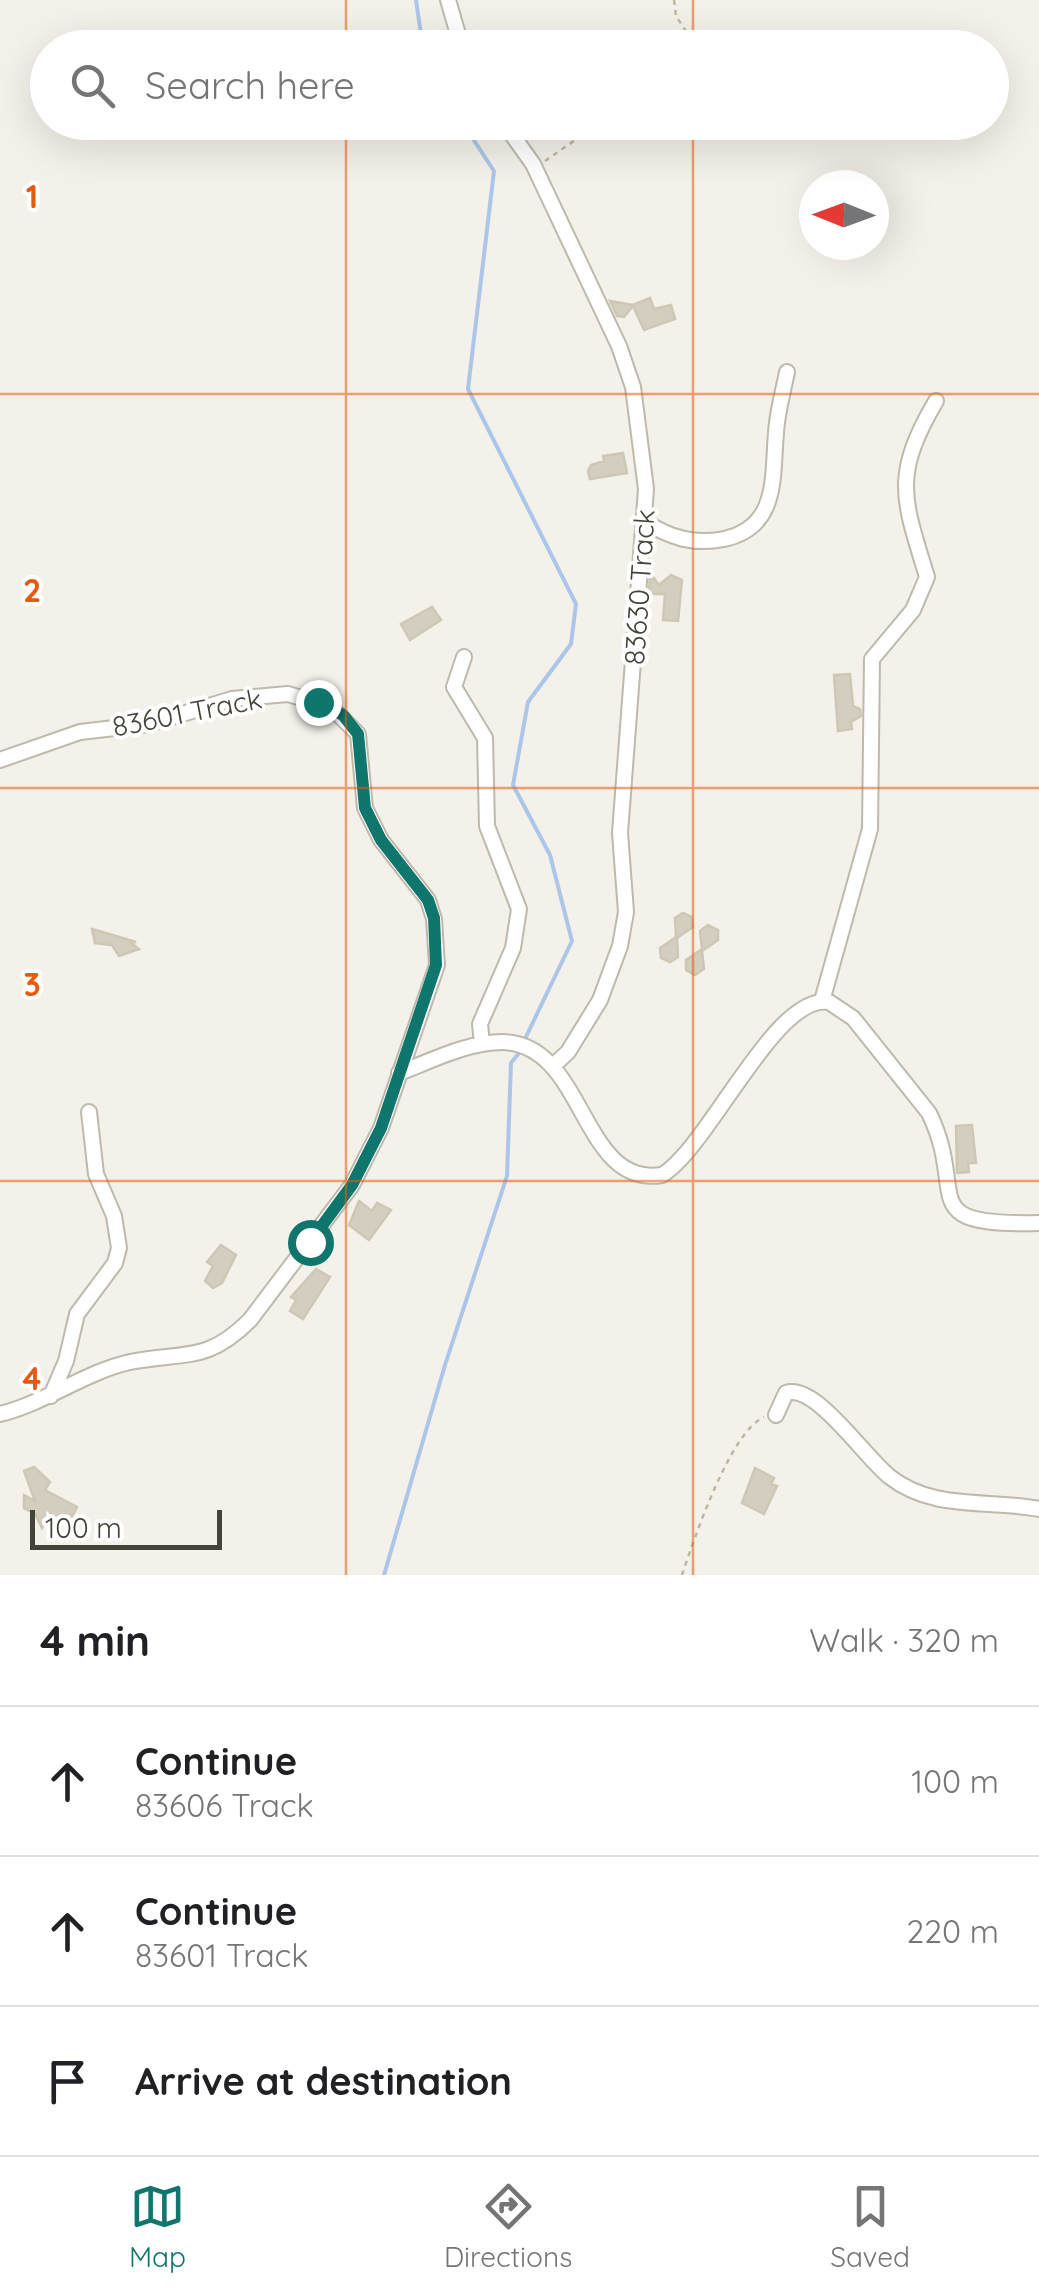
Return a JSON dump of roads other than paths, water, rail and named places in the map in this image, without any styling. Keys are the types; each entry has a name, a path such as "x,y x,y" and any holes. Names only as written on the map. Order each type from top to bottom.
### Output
{"street":[{"path":"448,0 457,30"},
{"name":"83630 Track","path":"516,140 533,164 618,346 633,387 646,489 620,833 626,912 620,946 600,1000 568,1052 554,1065"},
{"path":"644,521 664,534 701,544 740,536 764,515 777,476 776,434 787,372"},
{"path":"822,1001 870,829 872,659 913,610 928,576 903,497 914,438 936,401"},
{"path":"464,657 454,687 485,738 488,826 519,909 513,948 480,1024 482,1044"},
{"name":"83601 Track","path":"0,760 80,732 149,724 232,700 288,694 343,715 361,742 365,808 371,825 417,883 434,918 436,965 381,1128 352,1185 231,1339 194,1356 130,1362 0,1414"},
{"path":"399,1073 482,1044 524,1046 554,1065 610,1156 634,1174 662,1175 691,1148 783,1025 803,1006 822,1001 840,1006 853,1018 929,1113 937,1130 948,1198 955,1207 975,1222 1039,1223"},
{"path":"51,1396 66,1361 77,1314 114,1263 119,1248 114,1216 96,1174 89,1112"},
{"path":"776,1415 786,1393 801,1391 818,1402 874,1465 908,1491 935,1500 1039,1509"}],"waterway":[{"path":"416,0 420,30"},
{"path":"474,140 494,171 468,389 576,604 571,644 528,702 513,785 550,855 572,941 523,1043"},
{"path":"384,1575 445,1365 507,1176 511,1063 519,1053"}]}
